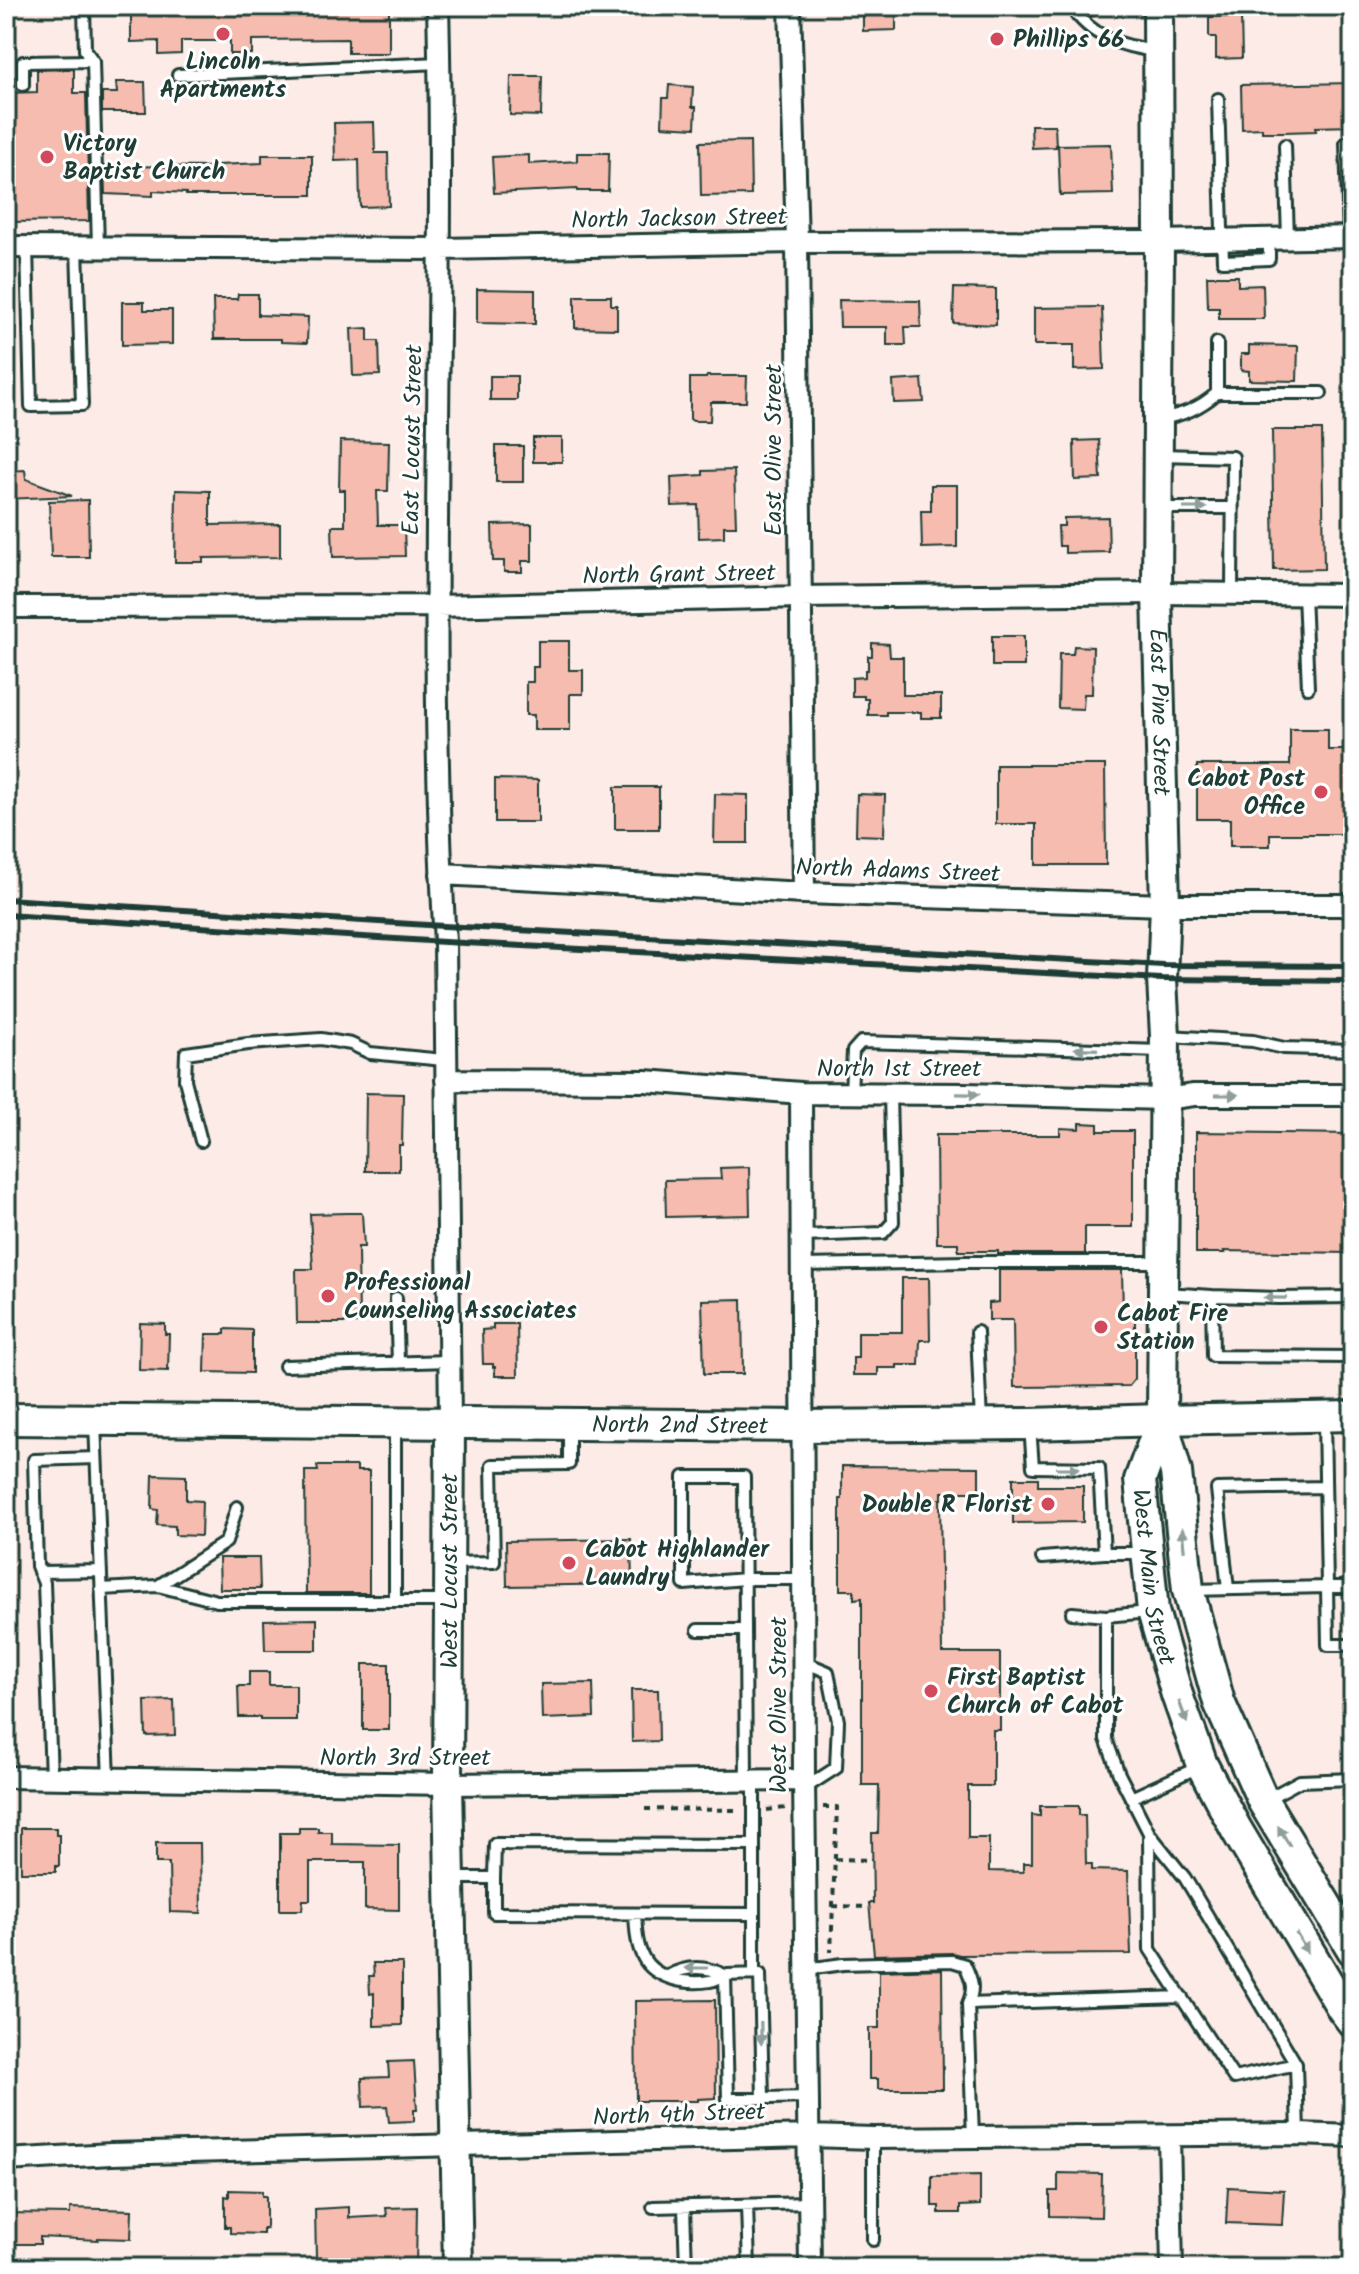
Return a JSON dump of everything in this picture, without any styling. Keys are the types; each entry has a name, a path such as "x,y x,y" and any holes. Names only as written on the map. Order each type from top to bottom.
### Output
{"main road":[{"name":"East Pine Street","path":"1158,6 1157,593 1165,905 1162,979 1165,1099 1162,1420"},
{"name":"North 2nd Street","path":"6,1419 803,1426 1353,1416"},
{"name":"West Main Street","path":"1162,1420 1140,1480 1153,1611 1177,1695 1202,1765 1236,1829 1353,2022"},
{"name":"West Main Street","path":"1162,1420 1176,1472 1188,1590 1219,1702 1263,1801 1351,1944"},
{"name":"West Locust Street","path":"450,1423 448,1784 458,2268"}],"street":[{"name":"East Locust Street","path":"438,6 440,249 436,606 441,874"},
{"name":"East Olive Street","path":"790,6 797,242 804,893"},
{"name":"North Jackson Street","path":"6,247 440,249 1351,237"},
{"name":"North Grant Street","path":"6,607 436,606 799,597 1157,593 1353,595"},
{"name":"North Adams Street","path":"441,874 804,893 1165,905 1353,905"},
{"name":"West Locust Street","path":"441,874 445,942 450,1423"},
{"name":"North 1st Street","path":"445,1070 801,1093 1165,1099 1194,1095 1353,1095"},
{"name":"West Olive Street","path":"801,1093 810,2268"},
{"name":"North 3rd Street","path":"6,1777 448,1784 750,1781 805,1784"},
{"name":"North 4th Street","path":"6,2160 111,2154 810,2136 1353,2136"},
{"path":"1169,2136 1172,2268"}],"lane":[{"path":"27,247 31,406 82,405 93,61 85,50 84,6"},
{"path":"1074,11 1097,6"},
{"path":"1074,11 1102,37 1128,47 1158,51"},
{"path":"23,85 23,62 93,61"},
{"path":"178,75 439,63"},
{"path":"1218,99 1223,240"},
{"path":"1346,143 1351,237"},
{"path":"1278,239 1285,145"},
{"path":"1217,343 1217,393"},
{"path":"1158,420 1184,414 1205,404 1217,393 1321,393"},
{"path":"1158,455 1233,457 1232,594"},
{"path":"1157,508 1232,508"},
{"path":"1304,594 1308,688"},
{"path":"201,1141 185,1080 186,1053 248,1044 321,1039 351,1044 370,1053 445,1070"},
{"path":"851,1093 853,1051 861,1042 1164,1044 1253,1041 1284,1048 1353,1050"},
{"path":"803,1236 883,1233 893,1222 890,1093"},
{"path":"803,1265 1164,1262"},
{"path":"1164,1293 1279,1298 1353,1297"},
{"path":"1212,1296 1213,1356 1353,1357"},
{"path":"396,1298 398,1363"},
{"path":"977,1332 982,1425"},
{"path":"285,1366 449,1361"},
{"path":"1324,1417 1328,1645 1353,1645"},
{"path":"95,1420 109,1780"},
{"path":"395,1423 395,1601"},
{"path":"449,1563 494,1562 492,1465 569,1464 569,1424"},
{"path":"1030,1424 1033,1467 1099,1468 1104,1553"},
{"path":"51,1778 44,1583 37,1566 34,1460 96,1458"},
{"path":"754,1974 754,1811 750,1781 745,1630 745,1579 744,1477 684,1477 684,1584 745,1579 803,1579"},
{"path":"1228,1589 1217,1489 1325,1487"},
{"path":"158,1586 226,1542 237,1507"},
{"path":"1042,1558 1147,1553"},
{"path":"39,1572 101,1571"},
{"path":"101,1589 158,1586 217,1601 449,1601"},
{"path":"1188,1590 1353,1587"},
{"path":"1072,1613 1106,1616 1153,1611"},
{"path":"1106,1616 1106,1739 1119,1774 1149,1833 1185,1878 1296,2064 1298,2134"},
{"path":"698,1630 745,1630"},
{"path":"804,1662 828,1672 838,1721 836,1768 805,1784"},
{"path":"1131,1798 1202,1765"},
{"path":"1263,1801 1300,1781 1353,1779"},
{"path":"1149,1833 1150,1949 1234,2078 1296,2064"},
{"path":"754,1845 495,1844 494,1878 494,1913 754,1914"},
{"path":"449,1878 494,1878"},
{"path":"635,1914 638,1945 643,1958 660,1974 668,1976 681,1968 711,1968 725,1975 760,1974 763,2098"},
{"path":"807,1969 856,1963 952,1961 965,1965 974,1991 968,2004 973,2137"},
{"path":"725,1975 728,2099 808,2097"},
{"path":"968,2004 1182,1997"},
{"path":"873,2138 873,2240"},
{"path":"653,2207 809,2203"},
{"path":"747,2205 749,2268"},
{"path":"684,2207 686,2268"}],"path":[{"path":"645,1809 754,1811"},
{"path":"835,1859 872,1860"},
{"path":"833,1906 869,1907"}],"building":[{"name":"Lincoln Apartments","path":"131,6 389,6 389,53 348,53 348,39 252,40 252,54 230,54 230,41 181,41 181,54 159,55 159,41 131,42"},
{"path":"863,6 896,6 896,30 863,31"},
{"path":"1241,16 1242,58 1216,59 1216,37 1209,37 1209,17"},
{"name":"Victory Baptist Church","path":"74,69 74,93 86,93 89,221 6,222 6,93 37,92 37,70"},
{"path":"511,76 542,76 541,116 510,115"},
{"path":"116,82 145,82 146,112 102,112 102,93 117,93"},
{"path":"1353,83 1353,126 1284,132 1262,132 1262,128 1242,129 1241,85"},
{"path":"669,85 693,87 695,128 662,126 663,98 668,98"},
{"path":"374,122 375,153 388,153 389,206 360,207 359,160 335,161 334,123"},
{"path":"1031,125 1055,125 1056,147 1032,148"},
{"path":"750,141 751,195 701,196 700,142"},
{"path":"1111,144 1113,194 1060,195 1058,145"},
{"path":"577,153 609,153 608,191 577,189 494,193 492,157 529,155 529,164 577,161"},
{"path":"262,155 312,155 312,195 186,195 153,191 153,196 105,194 104,166 219,167 262,163"},
{"path":"1207,276 1238,276 1238,286 1263,285 1264,319 1219,319 1219,308 1208,308"},
{"path":"954,288 996,289 996,325 953,323"},
{"path":"477,289 535,290 535,324 477,323"},
{"path":"238,294 258,294 258,315 308,317 307,343 281,342 281,339 214,339 213,299 237,299"},
{"path":"575,296 611,296 611,305 617,305 617,329 575,328"},
{"path":"839,300 920,301 921,327 905,327 906,345 887,345 887,327 840,327"},
{"path":"122,302 144,302 144,310 172,310 172,344 122,345"},
{"path":"1102,307 1104,369 1074,370 1074,345 1034,345 1034,308"},
{"path":"368,328 368,341 379,341 380,375 353,376 351,329"},
{"path":"1249,345 1298,346 1297,381 1249,380 1249,371 1241,370 1241,354 1249,354"},
{"path":"490,376 517,376 517,400 490,400"},
{"path":"747,376 746,402 711,402 710,421 693,421 690,419 690,378"},
{"path":"922,379 924,402 894,403 893,381"},
{"path":"1272,430 1322,430 1324,569 1274,570"},
{"path":"533,438 562,438 562,462 533,462"},
{"path":"1099,440 1101,479 1075,480 1074,441"},
{"path":"340,441 389,442 388,491 377,491 378,525 404,525 405,556 333,557 332,526 345,526 345,490 339,490"},
{"path":"496,446 523,446 523,482 496,482"},
{"path":"25,470 26,479 72,496 6,499 6,471"},
{"path":"734,470 736,526 724,526 724,537 699,538 698,505 672,506 671,477 703,475 703,471"},
{"path":"931,485 957,485 957,547 922,548 921,511 931,511"},
{"path":"176,490 210,491 210,525 280,524 280,557 203,558 203,562 175,562"},
{"path":"88,500 89,557 51,557 49,501"},
{"path":"1108,517 1109,552 1065,553 1065,546 1059,546 1058,526 1064,526 1064,518"},
{"path":"532,524 532,561 522,561 522,572 504,572 504,561 493,561 492,525"},
{"path":"992,636 1024,636 1024,666 992,666"},
{"path":"538,641 569,641 569,670 583,670 583,694 570,694 570,730 534,730 534,715 526,715 526,682 533,682 533,667 538,667"},
{"path":"872,643 889,644 890,657 903,657 903,695 941,695 941,718 921,718 921,712 868,715 868,699 852,696 852,678 865,677 868,656 872,656"},
{"path":"1074,646 1093,647 1092,694 1084,694 1083,709 1058,708 1059,654 1073,654"},
{"path":"1290,729 1328,729 1328,750 1353,750 1353,834 1270,834 1270,846 1230,846 1230,819 1197,819 1197,765 1290,765"},
{"path":"996,765 1105,765 1106,865 1036,865 1036,824 996,824"},
{"path":"495,779 538,780 538,822 495,822"},
{"path":"615,787 659,787 659,829 615,829"},
{"path":"715,794 748,795 748,843 714,843"},
{"path":"857,794 885,795 884,836 856,835"},
{"path":"366,1093 403,1094 399,1171 365,1171"},
{"path":"1080,1123 1098,1124 1098,1131 1133,1131 1133,1227 1085,1227 1085,1254 998,1254 998,1251 958,1251 958,1243 937,1243 936,1135 1060,1135 1060,1128 1080,1129"},
{"path":"1196,1132 1353,1134 1353,1235 1348,1235 1349,1253 1196,1253"},
{"path":"749,1167 750,1215 666,1217 665,1180 721,1179 720,1168"},
{"path":"362,1213 364,1247 358,1247 359,1323 297,1323 296,1269 313,1269 310,1214"},
{"name":"Cabot Fire Station","path":"999,1270 1122,1270 1123,1313 1135,1313 1135,1379 1129,1386 1014,1387 1013,1320 989,1320 989,1303 999,1302"},
{"path":"902,1278 929,1278 930,1340 920,1340 919,1365 878,1368 878,1375 853,1375 853,1358 858,1358 858,1332 902,1332"},
{"path":"742,1299 743,1374 704,1374 702,1300"},
{"path":"140,1323 165,1324 165,1334 169,1334 168,1371 139,1370"},
{"path":"493,1324 517,1324 518,1376 495,1376 493,1364 483,1364 482,1330 493,1329"},
{"path":"225,1329 252,1330 252,1373 205,1372 206,1334 225,1334"},
{"path":"317,1466 357,1466 357,1471 369,1471 369,1593 306,1593 305,1471 318,1471"},
{"name":"First Baptist Church of Cabot","path":"842,1466 979,1467 979,1492 942,1492 940,1499 942,1653 1000,1653 1000,1730 993,1730 993,1786 968,1786 968,1838 989,1838 989,1871 1023,1872 1023,1863 1032,1863 1032,1815 1040,1816 1040,1806 1079,1806 1079,1815 1085,1815 1086,1864 1092,1864 1092,1870 1128,1871 1131,1954 874,1955 869,1903 873,1903 872,1833 878,1833 879,1785 862,1785 862,1598 854,1599 854,1590 840,1590"},
{"path":"153,1475 186,1476 186,1500 202,1501 201,1536 175,1535 175,1526 157,1525 158,1510 152,1509"},
{"name":"Double R Florist","path":"1013,1478 1038,1478 1038,1486 1083,1486 1083,1522 1013,1523"},
{"name":"Cabot Highlander Laundry","path":"631,1539 632,1584 507,1586 506,1541"},
{"path":"219,1558 259,1558 260,1589 220,1589"},
{"path":"317,1619 317,1650 265,1650 264,1620"},
{"path":"363,1664 389,1664 389,1730 363,1730"},
{"path":"249,1672 269,1672 269,1685 296,1685 296,1720 239,1717 238,1686 249,1686"},
{"path":"593,1683 594,1717 542,1719 541,1684"},
{"path":"631,1690 658,1690 659,1741 632,1742"},
{"path":"174,1700 175,1735 146,1736 145,1701"},
{"path":"21,1828 56,1828 56,1835 59,1835 59,1866 56,1866 56,1872 21,1872"},
{"path":"299,1828 332,1832 332,1844 399,1845 399,1910 365,1909 365,1862 310,1862 310,1900 303,1900 302,1910 280,1910 280,1833 299,1833"},
{"path":"156,1843 200,1843 201,1913 170,1912 169,1863 156,1863"},
{"path":"373,1963 402,1963 402,2025 374,2026 374,1993 370,1994 369,1976 374,1976"},
{"path":"942,1969 943,2089 878,2089 878,2079 869,2079 869,2028 879,2028 879,1971"},
{"path":"715,2000 716,2098 636,2101 635,2001"},
{"path":"414,2061 417,2110 414,2110 414,2121 389,2122 387,2106 363,2107 362,2078 389,2077 388,2062"},
{"path":"1058,2173 1102,2174 1101,2217 1050,2216 1050,2191 1058,2191"},
{"path":"980,2175 980,2205 960,2206 960,2213 939,2213 939,2206 932,2206 932,2176"},
{"path":"1228,2187 1284,2190 1282,2225 1226,2223"},
{"path":"229,2190 262,2191 262,2196 266,2196 266,2228 263,2228 263,2234 230,2233 230,2227 225,2227 225,2196 229,2197"},
{"path":"349,2207 349,2218 387,2216 386,2208 417,2207 416,2268 389,2268 388,2261 316,2258 315,2209"},
{"path":"70,2208 132,2210 131,2239 40,2237 40,2244 6,2244 6,2213 70,2214"}],"railway":[{"path":"6,899 1163,965 1353,966"},
{"path":"6,915 445,942 1162,979 1353,981"}],"place":[{"name":"Lincoln Apartments","path":"223,34"},
{"name":"Phillips 66","path":"997,39"},
{"name":"Victory Baptist Church","path":"47,157"},
{"name":"Cabot Post Office","path":"1321,792"},
{"name":"Professional Counseling Associates","path":"328,1296"},
{"name":"Cabot Fire Station","path":"1101,1327"},
{"name":"Double R Florist","path":"1048,1504"},
{"name":"Cabot Highlander Laundry","path":"569,1563"},
{"name":"First Baptist Church of Cabot","path":"931,1691"}]}
